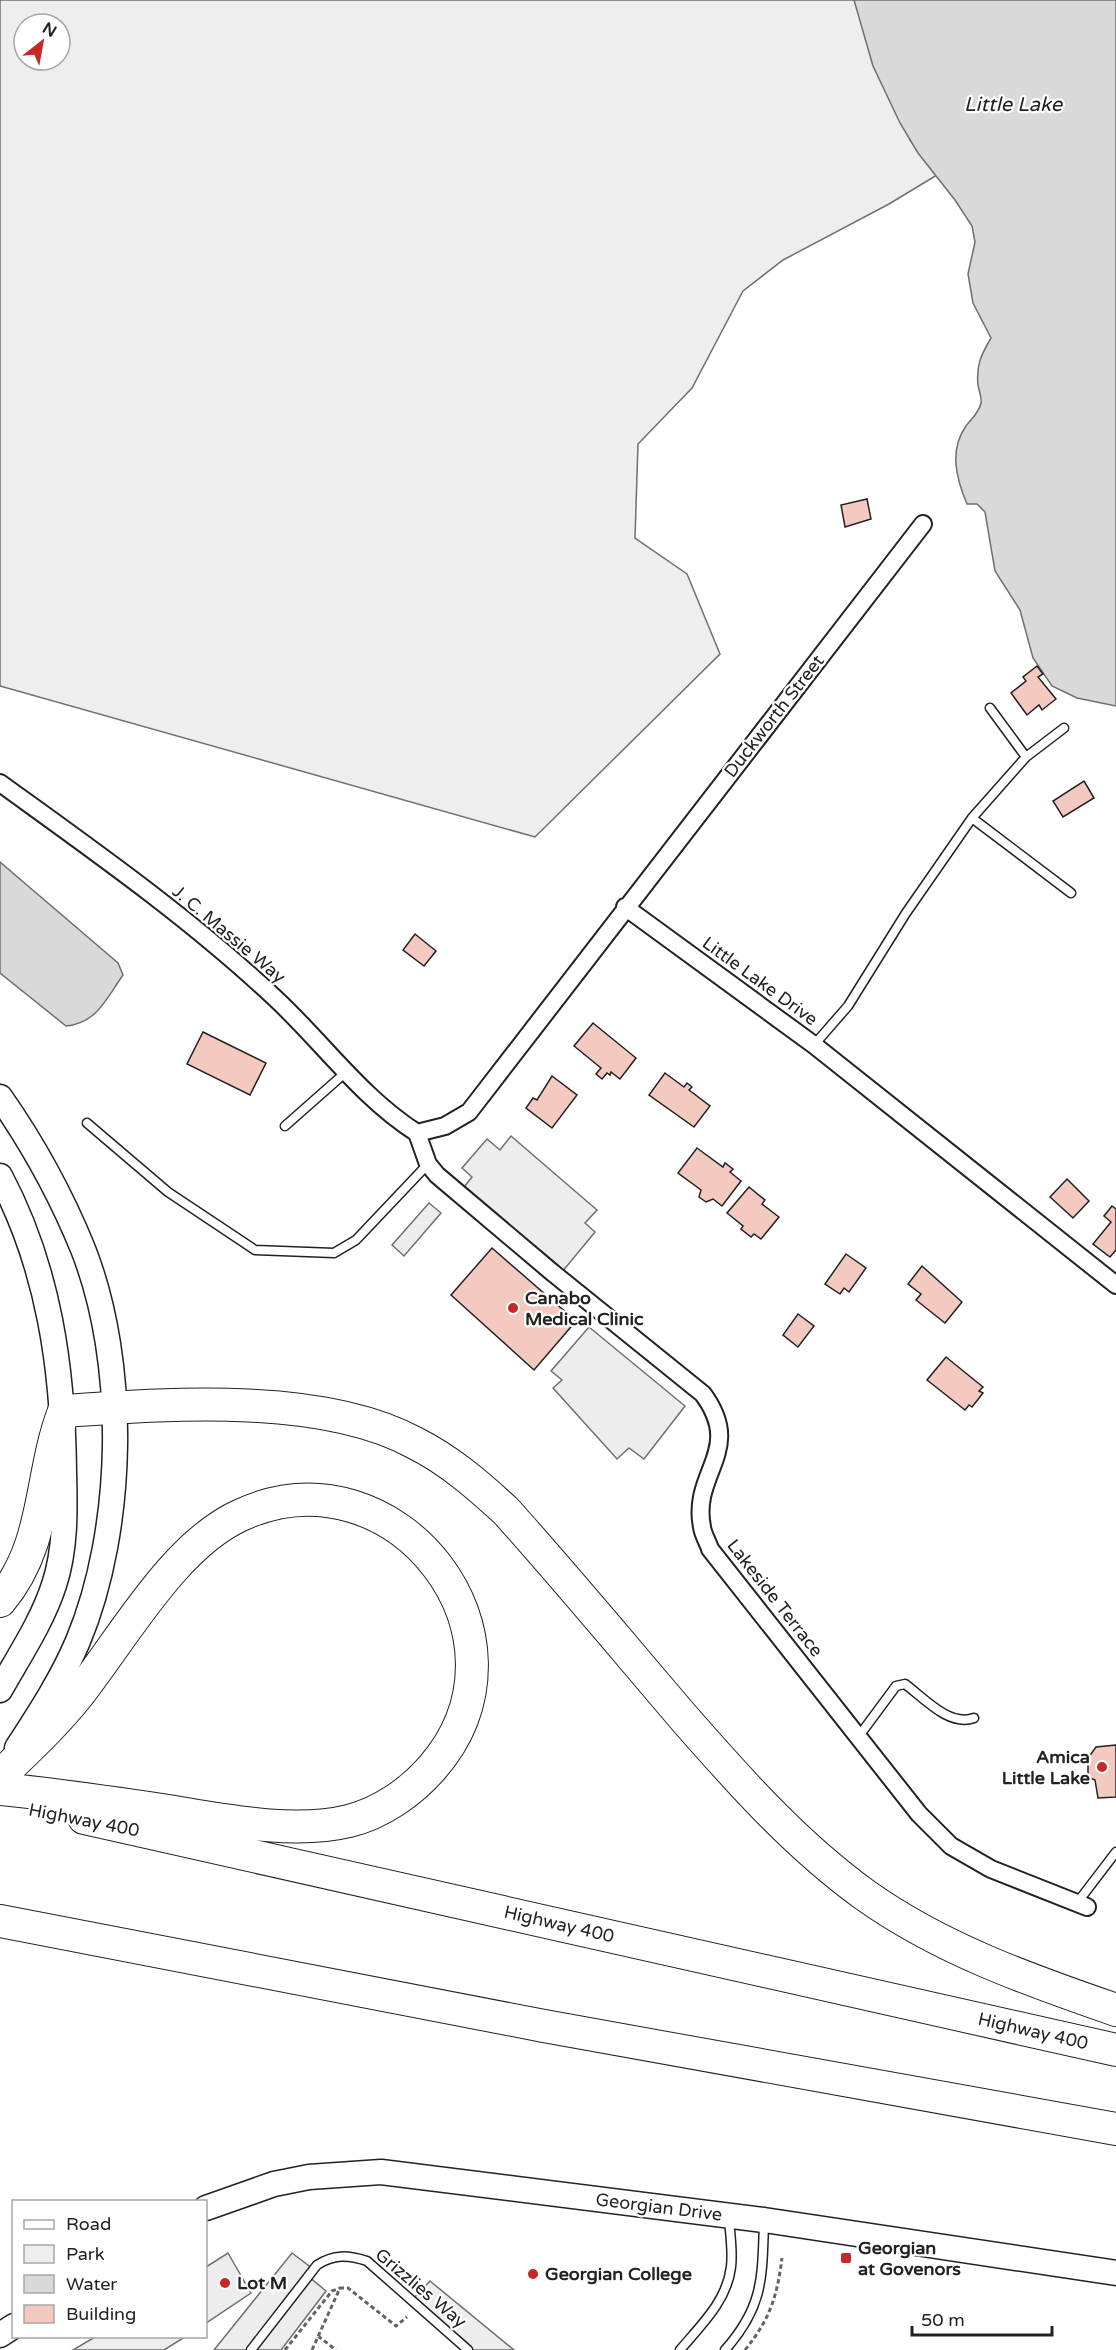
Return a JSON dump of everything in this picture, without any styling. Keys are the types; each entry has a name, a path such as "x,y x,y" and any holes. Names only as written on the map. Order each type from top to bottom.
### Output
{"highway":[{"path":"0,1601 19,1573 32,1546 44,1499 52,1442 64,1411 114,1407 242,1406 303,1409 339,1416 415,1442 480,1487 506,1511 747,1790 823,1862 867,1896 967,1953 1030,1980 1116,2010"},
{"path":"0,1776 36,1742 76,1698 166,1579 204,1539 237,1517 255,1509 293,1502 315,1501 369,1512 403,1531 419,1544 438,1564 454,1589 472,1645 472,1675 459,1726 441,1758 420,1781 393,1802 350,1821 316,1825 264,1825 20,1801 0,1789"},
{"name":"Highway 400","path":"20,1801 82,1817 1116,2050"},
{"path":"0,1921 544,2026 1116,2129"},
{"path":"0,1941 359,2005 544,2026"}],"main road":[{"path":"0,1097 40,1158 83,1250 104,1327 114,1407 111,1508 104,1556 90,1608 78,1641 59,1680 0,1771"},
{"path":"0,1176 26,1232 50,1310 58,1352 64,1411 64,1517 58,1570 43,1613 0,1690"},
{"name":"Georgian Drive","path":"207,2208 274,2184 309,2177 381,2172 764,2220 1116,2273"}],"street":[{"name":"Duckworth Street","path":"625,907 923,524"},
{"name":"J. C. Massie Way","path":"0,783 145,888 276,999 345,1073 390,1116 417,1133"},
{"name":"Little Lake Drive","path":"625,907 814,1045 1116,1285"},
{"path":"417,1133 445,1126 469,1112 625,907"},
{"name":"Lakeside Terrace","path":"417,1133 428,1164 437,1175 553,1273 703,1394 716,1411 720,1426 719,1446 704,1489 701,1509 702,1528 710,1549 919,1814 951,1846 991,1869 1082,1905"}],"lane":[{"path":"990,708 1026,757"},
{"path":"814,1045 848,1006 906,913 972,818 1026,757 1064,728"},
{"path":"972,818 1071,893"},
{"path":"285,1126 345,1073"},
{"path":"87,1123 168,1192 255,1250 334,1253 356,1240 428,1164"},
{"path":"859,1736 896,1686 905,1684 945,1715 964,1722 974,1718"},
{"path":"1082,1905 1116,1852"},
{"path":"680,2350 720,2302 728,2282 732,2265 729,2216"},
{"path":"725,2350 753,2307 761,2286 764,2220"},
{"name":"Grizzlies Way","path":"251,2350 317,2265 328,2258 348,2255 367,2261 468,2350"}],"path":[{"path":"285,2350 332,2291 340,2288 348,2288 396,2326 406,2316 414,2322"},
{"path":"312,2350 340,2288"},
{"path":"318,2336 336,2350"}],"green space":[{"path":"0,0 1031,0 910,140 937,175 889,204 783,260 743,291 692,388 638,444 635,538 687,574 720,654 535,837 0,686"}],"shaded area":[{"path":"511,1136 597,1210 585,1223 595,1232 562,1272 464,1187 472,1177 462,1168 487,1139 500,1150"},
{"path":"429,1203 441,1213 404,1256 392,1245"},
{"path":"589,1327 685,1406 644,1459 629,1448 617,1459 553,1388 562,1380 551,1371"},
{"name":"Lot M","path":"228,2253 251,2293 207,2322 207,2266"},
{"path":"292,2253 313,2269 308,2276 326,2291 281,2350 214,2350"},
{"path":"430,2281 514,2350 468,2350 411,2301"},
{"path":"93,2338 183,2338 164,2350 73,2350"}],"water":[{"name":"Little Lake","path":"854,0 1116,0 1116,706 1077,698 1052,686 1033,658 1020,610 995,571 985,512 977,504 967,504 963,494 957,474 957,445 966,426 980,407 979,366 991,338 973,303 968,274 975,242 972,226 918,153 900,123 873,66"},
{"path":"0,862 118,963 123,975 106,1001 86,1020 66,1026 0,973"}],"building":[{"path":"867,499 871,519 845,527 841,505"},
{"path":"1037,666 1043,674 1038,677 1056,699 1042,710 1039,705 1027,715 1011,693 1026,681 1023,677"},
{"path":"1084,781 1094,798 1063,817 1053,801"},
{"path":"415,934 436,951 424,966 403,950"},
{"path":"593,1023 636,1058 620,1079 611,1072 602,1079 596,1074 601,1068 574,1046"},
{"path":"203,1032 266,1063 250,1095 187,1064"},
{"path":"665,1073 684,1087 687,1083 692,1087 689,1090 710,1106 694,1127 649,1095"},
{"path":"552,1076 577,1095 552,1128 526,1108 533,1098 537,1100"},
{"path":"697,1148 723,1167 725,1163 733,1169 730,1172 741,1181 722,1206 713,1199 706,1202 699,1197 701,1190 678,1173"},
{"path":"1067,1179 1089,1201 1073,1218 1050,1197"},
{"path":"749,1187 765,1200 762,1204 779,1217 761,1239 754,1234 751,1237 741,1229 743,1226 727,1213"},
{"path":"1112,1206 1116,1209 1116,1250 1110,1257 1093,1244 1111,1222 1104,1216"},
{"name":"Canabo Medical Clinic","path":"492,1248 576,1321 534,1370 451,1295"},
{"path":"846,1254 866,1268 849,1292 844,1288 840,1294 825,1284"},
{"path":"922,1266 962,1302 945,1323 916,1300 921,1294 908,1284"},
{"path":"798,1314 814,1326 798,1347 783,1335"},
{"path":"946,1357 983,1387 979,1391 983,1393 972,1407 969,1405 965,1410 927,1380"},
{"name":"Amica Little Lake","path":"1116,1745 1116,1797 1098,1798 1095,1780 1088,1777 1088,1758 1096,1747"}],"place":[{"name":"Canabo Medical Clinic","path":"513,1308"},
{"name":"Amica Little Lake","path":"1102,1767"},
{"name":"Georgian at Govenors","path":"846,2258"},
{"name":"Georgian College","path":"533,2274"},
{"name":"Lot M","path":"225,2283"}]}
